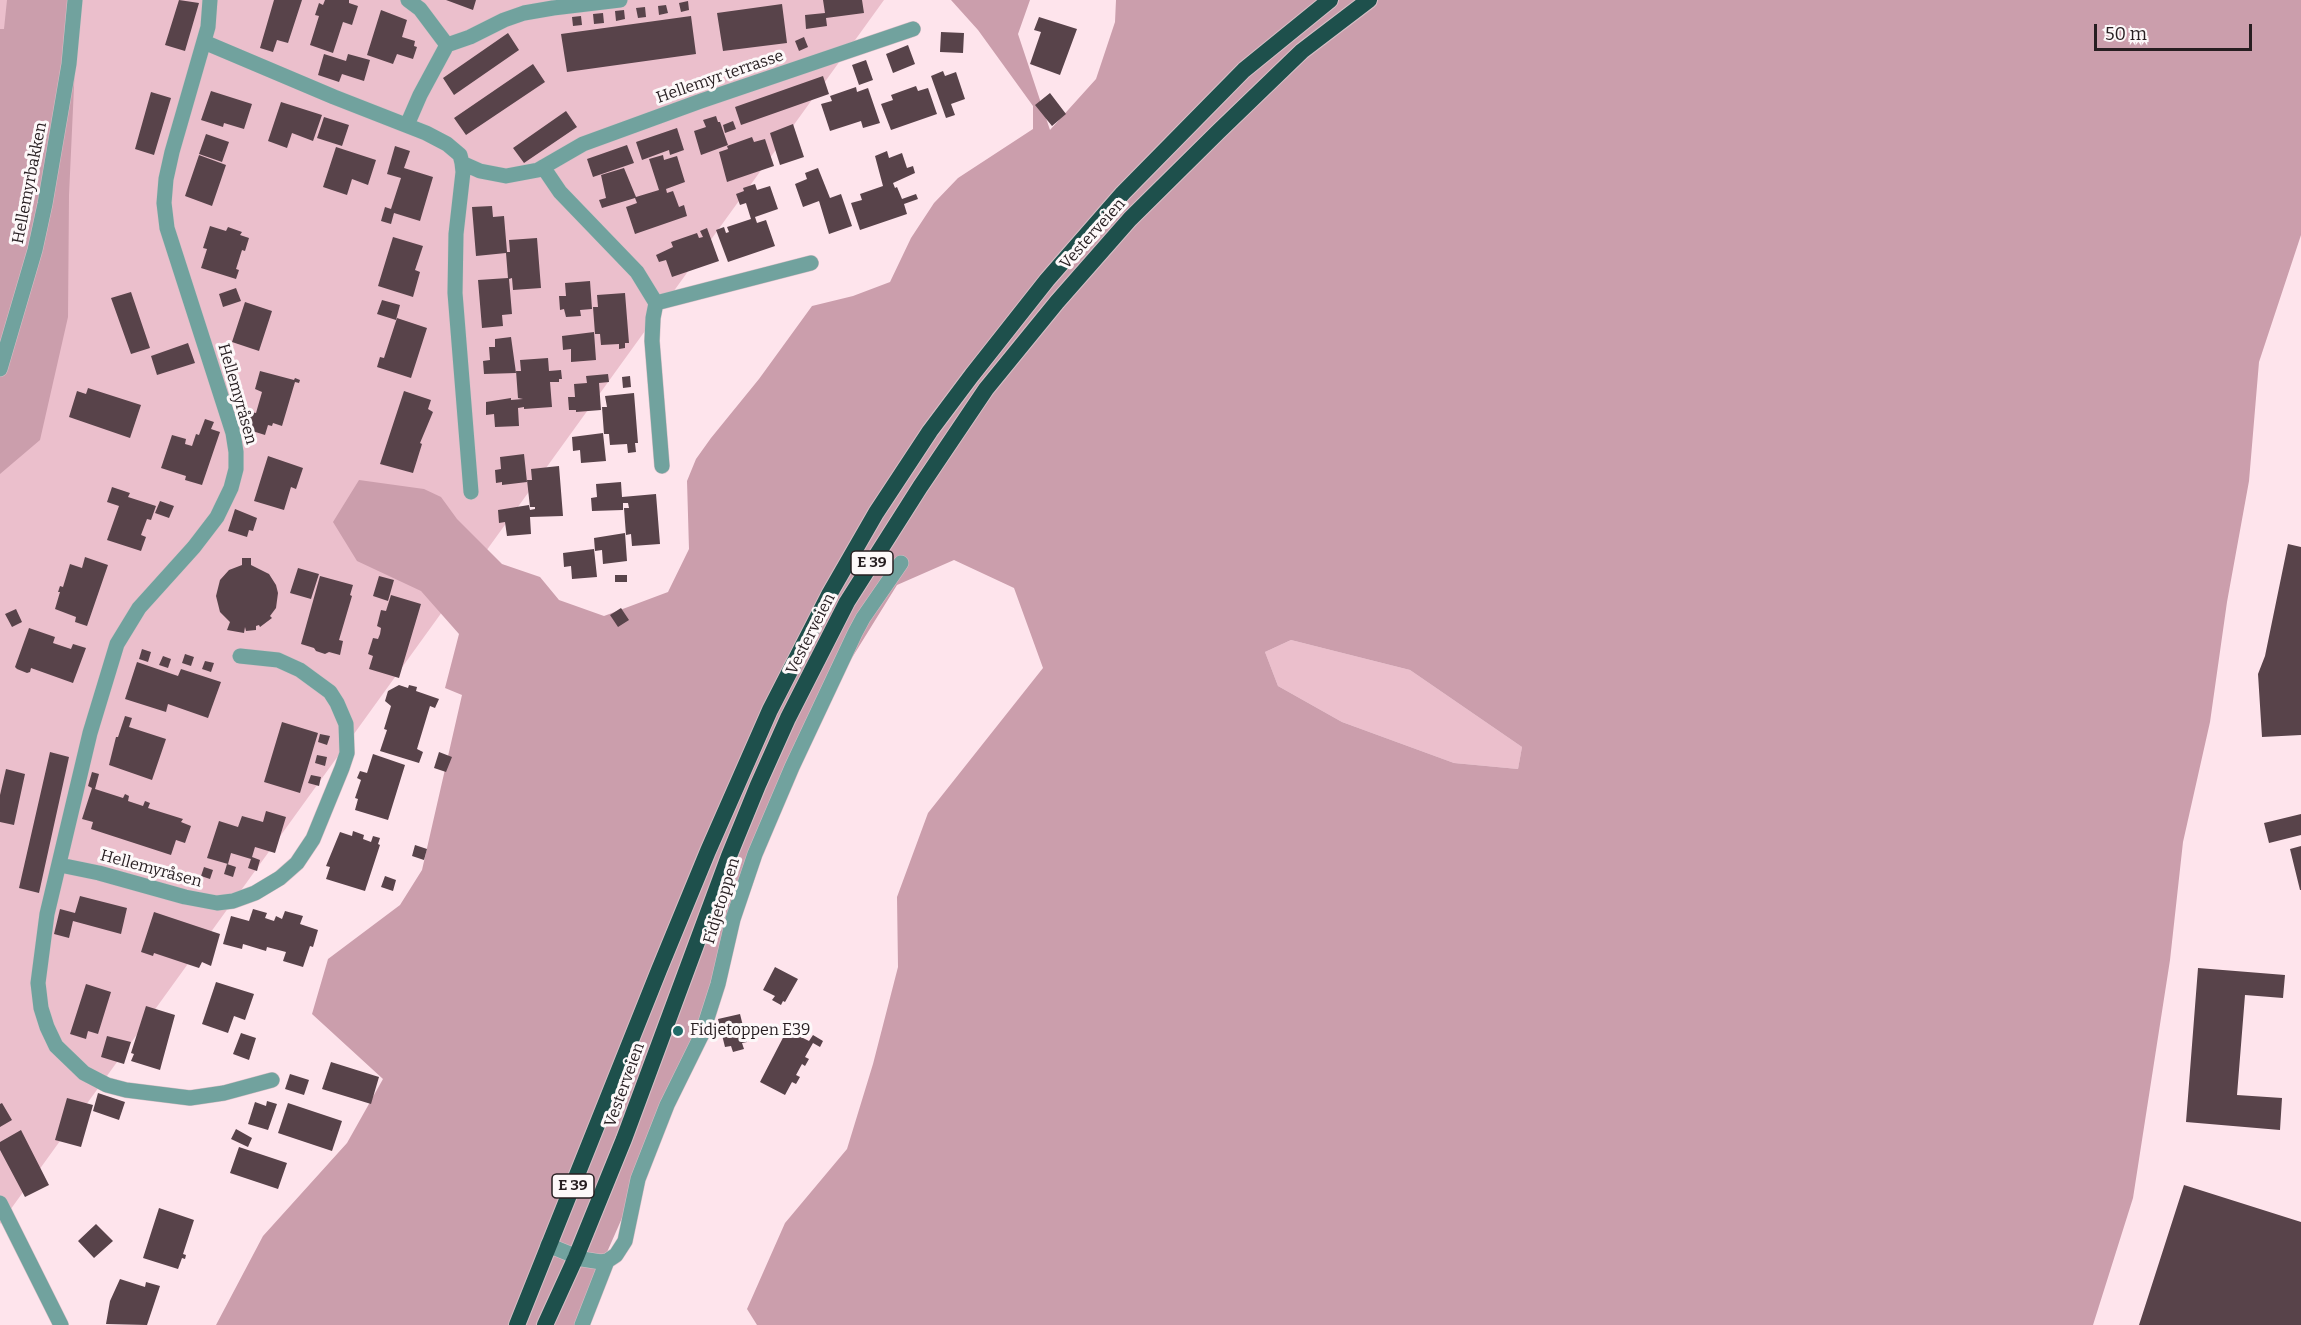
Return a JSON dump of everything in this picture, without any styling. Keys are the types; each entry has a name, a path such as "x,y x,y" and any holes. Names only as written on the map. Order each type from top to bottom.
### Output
{"highway":[{"name":"Vesterveien","path":"517,1325 703,862 770,710 830,593 883,503 930,431 972,375 1047,280 1123,193 1244,70 1330,0"},
{"name":"Vesterveien","path":"545,1325 576,1257 624,1138 729,856 758,785 788,718 847,602 865,573 986,389 1057,302 1130,219 1302,51 1370,0"}],"street":[{"name":"Hellemyrbakken","path":"0,369 35,250 45,204 69,64 75,0"},
{"path":"210,0 208,27 204,42 407,125 447,144 460,155 463,172 456,234 455,293 471,492"},
{"path":"408,0 420,9 447,45"},
{"path":"407,125 420,94 447,45 470,38 504,20 524,13 620,0"},
{"name":"Hellemyr terrasse","path":"462,164 480,171 506,176 538,170 583,144 913,29"},
{"name":"Hellemyråsen","path":"204,42 172,152 164,203 167,228 233,433 236,469 231,488 218,517 139,608 117,644 98,704 43,932 38,983 47,1027 56,1046 84,1073 107,1085 126,1090 190,1098 224,1093 272,1080"},
{"path":"543,167 560,192 637,272 656,303 652,341 662,466"},
{"path":"656,303 811,263"},
{"name":"Fidjetoppen","path":"582,1325 608,1261 616,1255 625,1241 638,1179 652,1140 702,1034 741,895 792,767 863,618 901,563"},
{"name":"Hellemyråsen","path":"60,865 217,903 233,901 255,893 280,878 297,863 313,839 342,768 347,753 346,724 330,692 300,670 278,660 240,656"},
{"path":"0,1203 61,1325"},
{"path":"548,1245 590,1261 608,1261"}],"shaded area":[{"path":"0,0 884,0 0,1224"},
{"path":"7,0 78,0 69,195 68,317 40,440 0,474 0,29 4,29"},
{"path":"951,0 1030,0 1018,34 1050,130 1096,79 1115,22 1116,0 2301,0 2301,235 2259,362 2249,481 2227,602 2210,722 2183,842 2170,960 2133,1198 2093,1325 757,1325 747,1309 785,1223 847,1149 873,1064 898,967 897,897 928,813 1043,668 1014,588 954,560 897,585 832,690 783,797 700,1024 626,1209 575,1325 216,1325 263,1236 347,1143 383,1079 312,1014 328,959 400,905 422,870 462,695 445,688 459,634 421,591 357,561 333,522 359,480 424,489 441,497 457,519 502,564 540,577 559,600 604,616 668,592 689,549 687,481 696,459 759,379 812,306 853,296 890,282 911,238 934,203 958,178 1033,129 1033,106 978,30","holes":["1291,640 1410,670 1522,747 1518,769 1454,763 1342,722 1278,686 1265,652"]},
{"path":"1291,640 1410,670 1522,747 1518,769 1454,763 1342,722 1278,686 1265,652"}],"building":[{"path":"179,0 199,3 185,51 165,45"},
{"path":"274,0 302,0 288,43 277,40 273,52 260,48"},
{"path":"325,0 349,0 349,3 358,6 352,25 343,22 333,53 310,45 319,16 315,15 319,3 323,5"},
{"path":"446,0 476,0 473,10"},
{"path":"823,0 862,0 864,13 826,18 827,26 806,29 805,15 825,13"},
{"path":"688,1 689,10 681,12 679,3"},
{"path":"782,4 787,43 723,51 717,13"},
{"path":"666,5 668,13 659,15 658,6"},
{"path":"645,7 646,17 638,18 636,8"},
{"path":"381,10 407,20 402,37 415,41 414,46 417,47 413,59 397,54 393,64 367,55"},
{"path":"624,10 625,19 616,21 615,11"},
{"path":"603,13 604,23 594,24 593,14"},
{"path":"581,16 582,25 573,26 572,17"},
{"path":"691,16 696,54 567,72 561,34"},
{"path":"1039,17 1077,29 1060,75 1030,64 1041,32 1034,30"},
{"path":"941,32 964,33 963,53 940,52"},
{"path":"508,33 519,50 454,95 443,78"},
{"path":"804,37 808,47 799,51 795,41"},
{"path":"908,45 915,64 893,73 886,54"},
{"path":"324,54 346,61 348,54 370,60 364,81 342,74 339,82 318,75"},
{"path":"866,60 873,80 859,85 852,65"},
{"path":"533,64 545,82 466,135 454,118"},
{"path":"943,71 945,76 956,72 965,99 951,104 955,115 946,118 931,76"},
{"path":"823,76 829,94 741,125 735,107"},
{"path":"916,86 918,91 928,88 937,114 891,130 881,104 893,100 891,95"},
{"path":"856,87 857,92 868,88 880,123 863,128 861,121 830,131 821,104 832,101 830,96"},
{"path":"211,91 252,104 244,129 224,123 223,127 201,120"},
{"path":"151,92 171,98 154,155 135,149"},
{"path":"1050,93 1066,114 1052,126 1035,105"},
{"path":"281,102 322,115 313,141 292,133 287,148 268,141"},
{"path":"566,111 577,127 524,163 513,148"},
{"path":"716,116 728,145 701,155 694,131 706,127 703,120"},
{"path":"324,117 349,125 342,146 317,138"},
{"path":"733,121 736,129 725,133 723,125"},
{"path":"793,124 804,157 780,165 770,133"},
{"path":"677,128 684,150 670,155 669,150 642,160 636,142"},
{"path":"206,134 229,142 222,162 199,154"},
{"path":"752,137 754,142 765,139 774,166 727,182 719,152 728,149 727,146"},
{"path":"627,145 634,163 593,177 587,159"},
{"path":"395,146 410,151 404,168 433,177 420,221 394,213 391,224 381,221 385,207 391,209 401,178 387,174"},
{"path":"336,147 376,160 368,185 352,179 347,195 323,187"},
{"path":"887,151 889,158 902,153 907,168 913,166 915,173 893,183 902,199 916,194 918,199 904,204 907,214 860,230 851,203 862,200 860,194 883,186 875,156"},
{"path":"199,155 226,165 212,206 185,196"},
{"path":"663,155 664,160 677,156 685,182 666,189 667,193 673,191 679,207 684,205 687,216 635,234 626,207 637,203 635,198 602,208 599,200 606,198 601,175 624,168 636,197 659,190 649,159"},
{"path":"818,168 830,198 841,194 852,226 829,234 819,201 803,207 795,184 807,179 805,173"},
{"path":"755,184 757,190 770,186 778,209 755,217 757,223 766,220 775,246 728,262 716,230 724,227 726,233 729,232 727,227 751,219 746,203 740,205 736,194 744,191 743,188"},
{"path":"492,206 493,217 504,216 507,252 510,252 509,240 537,238 541,288 513,290 512,278 509,279 512,314 502,315 503,326 482,328 478,280 508,278 506,253 476,256 472,207"},
{"path":"210,226 226,231 228,227 242,232 240,235 249,238 245,251 242,250 236,269 239,270 236,279 201,268 207,249 203,248"},
{"path":"707,228 719,261 672,277 666,260 659,262 656,255 673,247 671,242 697,233 699,238 703,237 700,231"},
{"path":"393,237 423,246 415,270 420,272 413,297 378,286"},
{"path":"590,281 592,309 580,310 581,316 566,317 564,309 560,310 559,296 566,296 565,283"},
{"path":"236,288 241,301 223,307 219,294"},
{"path":"131,292 150,348 131,354 111,298"},
{"path":"625,293 629,343 625,343 625,348 619,349 619,344 601,345 600,334 595,334 593,307 598,307 597,295"},
{"path":"382,300 400,305 396,320 377,314"},
{"path":"245,302 272,311 259,351 232,342"},
{"path":"397,318 427,328 411,378 377,367 380,357 384,358"},
{"path":"594,332 596,360 571,362 571,349 563,350 562,336"},
{"path":"511,337 516,373 484,374 483,361 490,360 489,347 495,347 495,339"},
{"path":"188,343 195,363 157,375 151,356"},
{"path":"548,358 549,371 561,370 562,379 559,379 559,382 550,382 552,407 518,408 519,426 495,427 494,414 486,415 486,402 511,398 511,400 523,399 518,398 516,371 521,371 520,360"},
{"path":"260,371 300,380 299,383 295,382 282,426 273,423 272,426 268,425 265,435 246,429 251,412 256,413 262,392 255,389"},
{"path":"608,374 609,382 599,383 601,410 576,412 576,410 569,410 568,397 575,397 574,384 587,383 586,376"},
{"path":"630,376 631,387 623,388 622,377"},
{"path":"88,388 141,405 130,438 69,417 77,391 86,394"},
{"path":"404,391 431,400 428,409 433,412 420,443 422,444 413,473 380,464"},
{"path":"634,393 638,443 635,443 636,452 628,453 627,444 610,445 609,434 604,434 602,407 607,407 605,396"},
{"path":"205,419 214,422 211,429 220,432 202,485 185,480 186,476 161,468 172,435 186,439 185,444 192,446"},
{"path":"603,433 606,461 581,463 580,450 573,451 572,437"},
{"path":"524,454 527,482 502,485 502,482 496,483 495,470 501,469 500,457"},
{"path":"268,456 303,468 296,489 291,487 284,510 254,501"},
{"path":"559,466 563,516 530,517 531,534 507,536 505,522 499,523 498,510 529,505 530,510 535,509 535,507 530,507 527,480 532,480 531,469"},
{"path":"621,482 622,497 656,494 660,544 632,546 631,534 626,535 624,508 629,508 628,503 623,503 623,510 592,511 591,498 597,497 596,484"},
{"path":"112,487 130,493 128,497 156,506 151,520 147,519 141,535 146,537 141,551 107,540 119,506 107,502"},
{"path":"160,501 174,506 169,518 155,513"},
{"path":"235,509 257,518 253,531 249,530 247,537 228,531"},
{"path":"625,533 627,561 603,564 602,550 595,551 594,538"},
{"path":"2288,544 2301,547 2301,735 2262,737 2258,674 2265,656"},
{"path":"594,549 597,577 572,579 571,566 564,567 563,553"},
{"path":"85,557 108,565 87,626 75,622 76,617 55,609 60,586 63,587 70,564 82,568"},
{"path":"242,558 251,558 251,565 269,574 278,593 276,608 270,616 272,618 260,627 256,626 256,630 246,631 245,627 244,633 227,630 230,622 220,612 216,596 220,580 229,570 242,565"},
{"path":"298,568 319,574 311,599 290,593"},
{"path":"615,575 627,575 627,582 615,582"},
{"path":"320,576 353,585 339,640 343,641 340,655 329,652 325,654 301,644"},
{"path":"379,576 394,580 388,601 373,596"},
{"path":"391,595 421,604 399,678 369,669 373,656 368,654 373,638 378,639 380,634 381,628 377,626 381,610 386,611"},
{"path":"621,608 629,620 618,627 610,615"},
{"path":"16,609 22,622 12,627 5,614"},
{"path":"29,628 55,637 53,643 71,649 73,644 86,648 73,683 31,668 27,673 15,667"},
{"path":"142,649 151,652 148,662 139,659"},
{"path":"185,654 194,657 191,666 182,663"},
{"path":"163,656 171,659 168,668 159,665"},
{"path":"205,661 214,663 211,672 202,669"},
{"path":"137,662 178,676 181,669 221,682 208,718 168,704 166,712 125,699"},
{"path":"399,685 408,688 409,685 417,687 416,691 439,699 435,708 430,706 417,749 423,752 419,763 380,751 387,730 384,729 391,706 385,701 388,691"},
{"path":"125,716 132,718 129,727 166,739 152,780 109,765 116,737 118,737"},
{"path":"282,722 318,733 300,793 264,782"},
{"path":"320,734 330,736 327,745 318,742"},
{"path":"50,752 69,757 39,893 19,888"},
{"path":"439,752 452,757 446,772 434,768"},
{"path":"373,754 405,765 388,820 355,810 358,799 355,798 361,780 357,778 360,771 367,773"},
{"path":"317,755 327,757 325,766 315,763"},
{"path":"6,769 25,774 14,825 0,822 0,795"},
{"path":"92,772 99,774 95,789 123,798 125,794 129,796 128,801 143,806 145,801 150,803 148,808 183,819 181,822 191,826 185,843 176,840 171,855 91,829 93,822 82,819 92,788 88,786"},
{"path":"311,775 321,777 319,786 308,783"},
{"path":"266,811 286,817 275,853 255,847 252,857 260,860 257,871 248,868 251,859 231,853 228,864 207,858 219,821 238,827 242,816 263,822"},
{"path":"2301,814 2301,835 2269,843 2264,823"},
{"path":"353,831 364,835 363,839 371,842 373,836 380,838 378,844 380,845 365,891 326,879 330,867 326,866 340,832 352,836"},
{"path":"415,845 427,849 424,860 412,856"},
{"path":"2301,846 2301,890 2300,890 2290,849"},
{"path":"227,864 236,867 233,877 224,874"},
{"path":"204,867 213,870 210,879 201,876"},
{"path":"385,876 396,880 393,891 381,887"},
{"path":"80,896 127,908 121,934 73,921 69,938 54,934 60,909 75,913"},
{"path":"253,909 267,913 265,918 274,921 276,916 282,919 285,911 303,916 300,924 318,930 303,967 283,961 286,952 267,947 266,951 243,944 242,949 223,944 231,916 249,921"},
{"path":"154,912 220,934 211,966 202,962 199,968 154,953 153,956 141,952"},
{"path":"775,967 798,979 781,1005 772,1000 775,996 763,990"},
{"path":"2198,968 2285,975 2283,998 2245,995 2237,1095 2282,1098 2280,1130 2186,1122"},
{"path":"216,982 254,994 245,1020 234,1016 228,1033 202,1024"},
{"path":"86,984 111,992 98,1034 88,1031 86,1039 70,1034"},
{"path":"146,1006 175,1015 160,1070 131,1061 134,1054 131,1053"},
{"path":"740,1014 747,1042 742,1043 744,1049 733,1052 731,1046 725,1047 718,1019"},
{"path":"787,1030 809,1041 813,1035 823,1041 820,1047 813,1043 805,1057 809,1059 805,1066 802,1064 796,1075 800,1077 796,1084 792,1082 785,1095 760,1082"},
{"path":"241,1033 256,1038 249,1060 233,1054"},
{"path":"107,1036 131,1042 124,1064 101,1057"},
{"path":"331,1062 379,1077 371,1104 322,1089"},
{"path":"290,1074 309,1080 304,1095 285,1089"},
{"path":"98,1093 125,1102 119,1120 93,1111"},
{"path":"67,1098 93,1105 81,1147 55,1140"},
{"path":"267,1101 277,1104 268,1130 248,1124 255,1102 266,1106"},
{"path":"2,1103 12,1120 0,1127 0,1104"},
{"path":"288,1103 342,1121 332,1151 278,1133"},
{"path":"236,1129 252,1138 248,1147 231,1139"},
{"path":"21,1130 49,1185 25,1197 0,1150 0,1142"},
{"path":"239,1147 287,1163 278,1189 230,1173"},
{"path":"2184,1185 2301,1222 2301,1325 2139,1325"},
{"path":"159,1208 194,1220 183,1254 186,1255 185,1259 182,1258 178,1269 143,1258"},
{"path":"96,1224 113,1241 94,1258 78,1241"},
{"path":"120,1279 145,1287 146,1282 160,1286 147,1325 106,1324 110,1301"}],"place":[{"name":"Fidjetoppen E39","path":"678,1031"}]}
